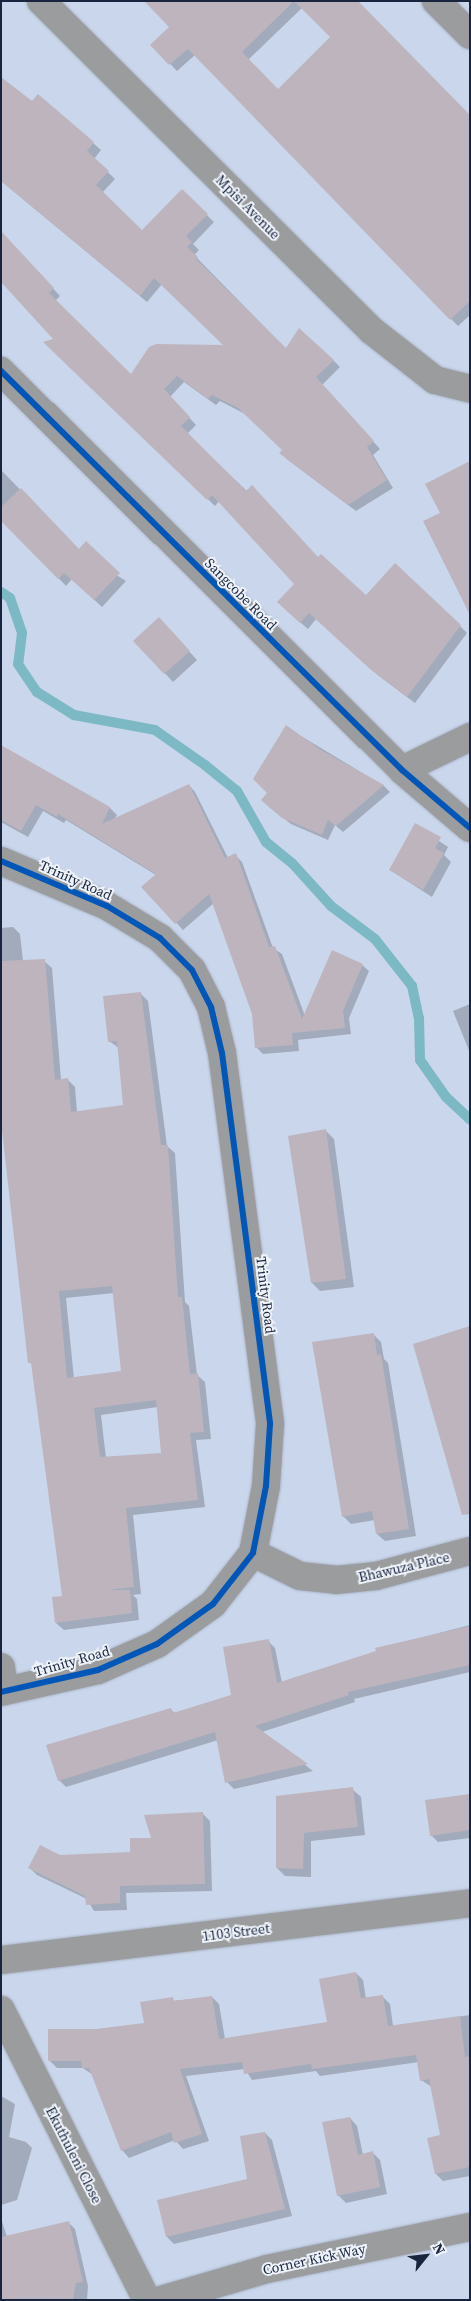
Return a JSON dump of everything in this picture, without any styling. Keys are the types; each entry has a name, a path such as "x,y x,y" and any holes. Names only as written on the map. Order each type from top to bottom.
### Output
{"street":[{"name":"Mpisi Avenue","path":"41,1 371,330 435,380 470,389"},
{"path":"436,1 470,35"},
{"name":"Sangcobe Road","path":"1,371 402,770 470,828"},
{"path":"402,770 470,737"},
{"name":"Trinity Road","path":"1,862 107,906 160,938 192,970 211,1007 222,1053 270,1424 266,1486 253,1553 213,1604 157,1644 98,1670 2,1683"},
{"name":"Bhawuza Place","path":"253,1553 300,1576 336,1580 376,1576 470,1551"},
{"name":"1103 Street","path":"1,1960 470,1903"},
{"name":"Ekuthuleni Close","path":"1,2010 147,2300"},
{"name":"Corner Kick Way","path":"161,2300 267,2269 470,2227"}],"building":[{"path":"144,1 294,1 358,1 470,115 470,301 450,320 188,49 169,65 150,45 169,27","holes":["294,1 330,37 278,89 242,52"]},
{"path":"1,77 32,101 38,94 94,142 87,151 109,171 96,185 142,230 182,189 208,214 186,236 192,242 187,247 198,257 196,259 286,348 299,328 334,360 316,377 374,441 367,447 387,480 348,505 279,453 282,450 238,408 212,395 208,399 177,376 164,389 190,417 181,426 246,491 252,485 318,557 321,554 366,595 395,563 461,625 407,697 370,669 309,613 300,623 277,602 294,584 212,495 207,500 43,342 53,339 1,282 1,231 54,288 49,293 131,374 149,347 156,344 223,345 154,278 140,296 1,181"},
{"path":"470,461 470,615 423,521 440,513 425,484"},
{"path":"21,488 79,549 86,541 120,573 94,600 64,573 58,579 1,521 1,507"},
{"path":"159,617 190,651 164,674 133,641"},
{"path":"286,725 321,750 384,785 336,826 328,820 322,835 282,818 261,800 267,793 253,779"},
{"path":"1,745 110,807 102,824 189,784 225,858 236,853 269,947 275,946 302,1019 332,950 363,964 343,1011 345,1028 292,1033 293,1045 255,1048 252,1014 209,894 175,924 141,887 156,874 58,814 57,817 36,805 21,831 1,820"},
{"path":"415,823 441,837 435,848 444,853 423,890 389,870"},
{"path":"45,959 55,1080 68,1078 71,1112 123,1105 117,1041 108,1042 103,996 141,992 161,1145 168,1145 178,1297 182,1297 190,1374 198,1373 204,1432 190,1433 198,1500 126,1508 134,1587 108,1590 130,1590 132,1613 55,1623 52,1597 62,1596 31,1363 28,1363 1,1121 1,961","holes":["112,1286 121,1371 67,1378 59,1291","156,1400 161,1453 100,1457 94,1408"]},
{"path":"326,1129 346,1279 311,1283 288,1136"},
{"path":"470,1326 470,1514 462,1515 413,1344"},
{"path":"374,1333 377,1355 381,1354 409,1529 376,1534 372,1511 342,1517 312,1342"},
{"path":"470,1626 470,1665 348,1692 349,1695 255,1726 308,1764 225,1783 215,1732 58,1781 46,1745 171,1708 173,1713 231,1695 223,1647 269,1639 277,1683 376,1651 375,1648"},
{"path":"353,1787 358,1827 304,1833 303,1869 276,1868 276,1796"},
{"path":"470,1794 470,1830 430,1836 425,1800"},
{"path":"203,1812 205,1884 120,1886 120,1903 86,1905 85,1896 28,1868 40,1845 60,1855 130,1852 130,1838 151,1838 144,1815"},
{"path":"356,1972 361,1998 383,1995 388,2026 460,2016 465,2057 470,2056 470,2167 435,2174 427,2138 440,2135 429,2079 420,2081 416,2055 312,2069 311,2064 244,2074 242,2062 180,2069 202,2134 174,2143 171,2132 121,2151 89,2068 82,2068 81,2061 48,2061 48,2029 96,2029 144,2023 140,2002 173,1997 174,2001 212,1996 219,2039 327,2022 319,1979"},
{"path":"350,2117 358,2155 373,2151 380,2187 337,2196 322,2122"},
{"path":"265,2132 285,2209 166,2237 157,2200 247,2179 240,2136"},
{"path":"69,2221 83,2282 76,2283 73,2300 1,2300 1,2237"}],"waterway":[{"path":"1,592 10,598 22,633 18,664 37,692 74,715 155,730 205,765 237,791 266,842 292,863 331,906 375,939 412,986 419,1018 420,1060 446,1097 470,1119"}],"cycle path":[{"path":"1,371 402,770 470,828"},
{"path":"1,861 107,906 160,938 192,970 211,1007 222,1053 270,1424 266,1486 253,1553 213,1604 157,1644 98,1670 1,1692"}]}
